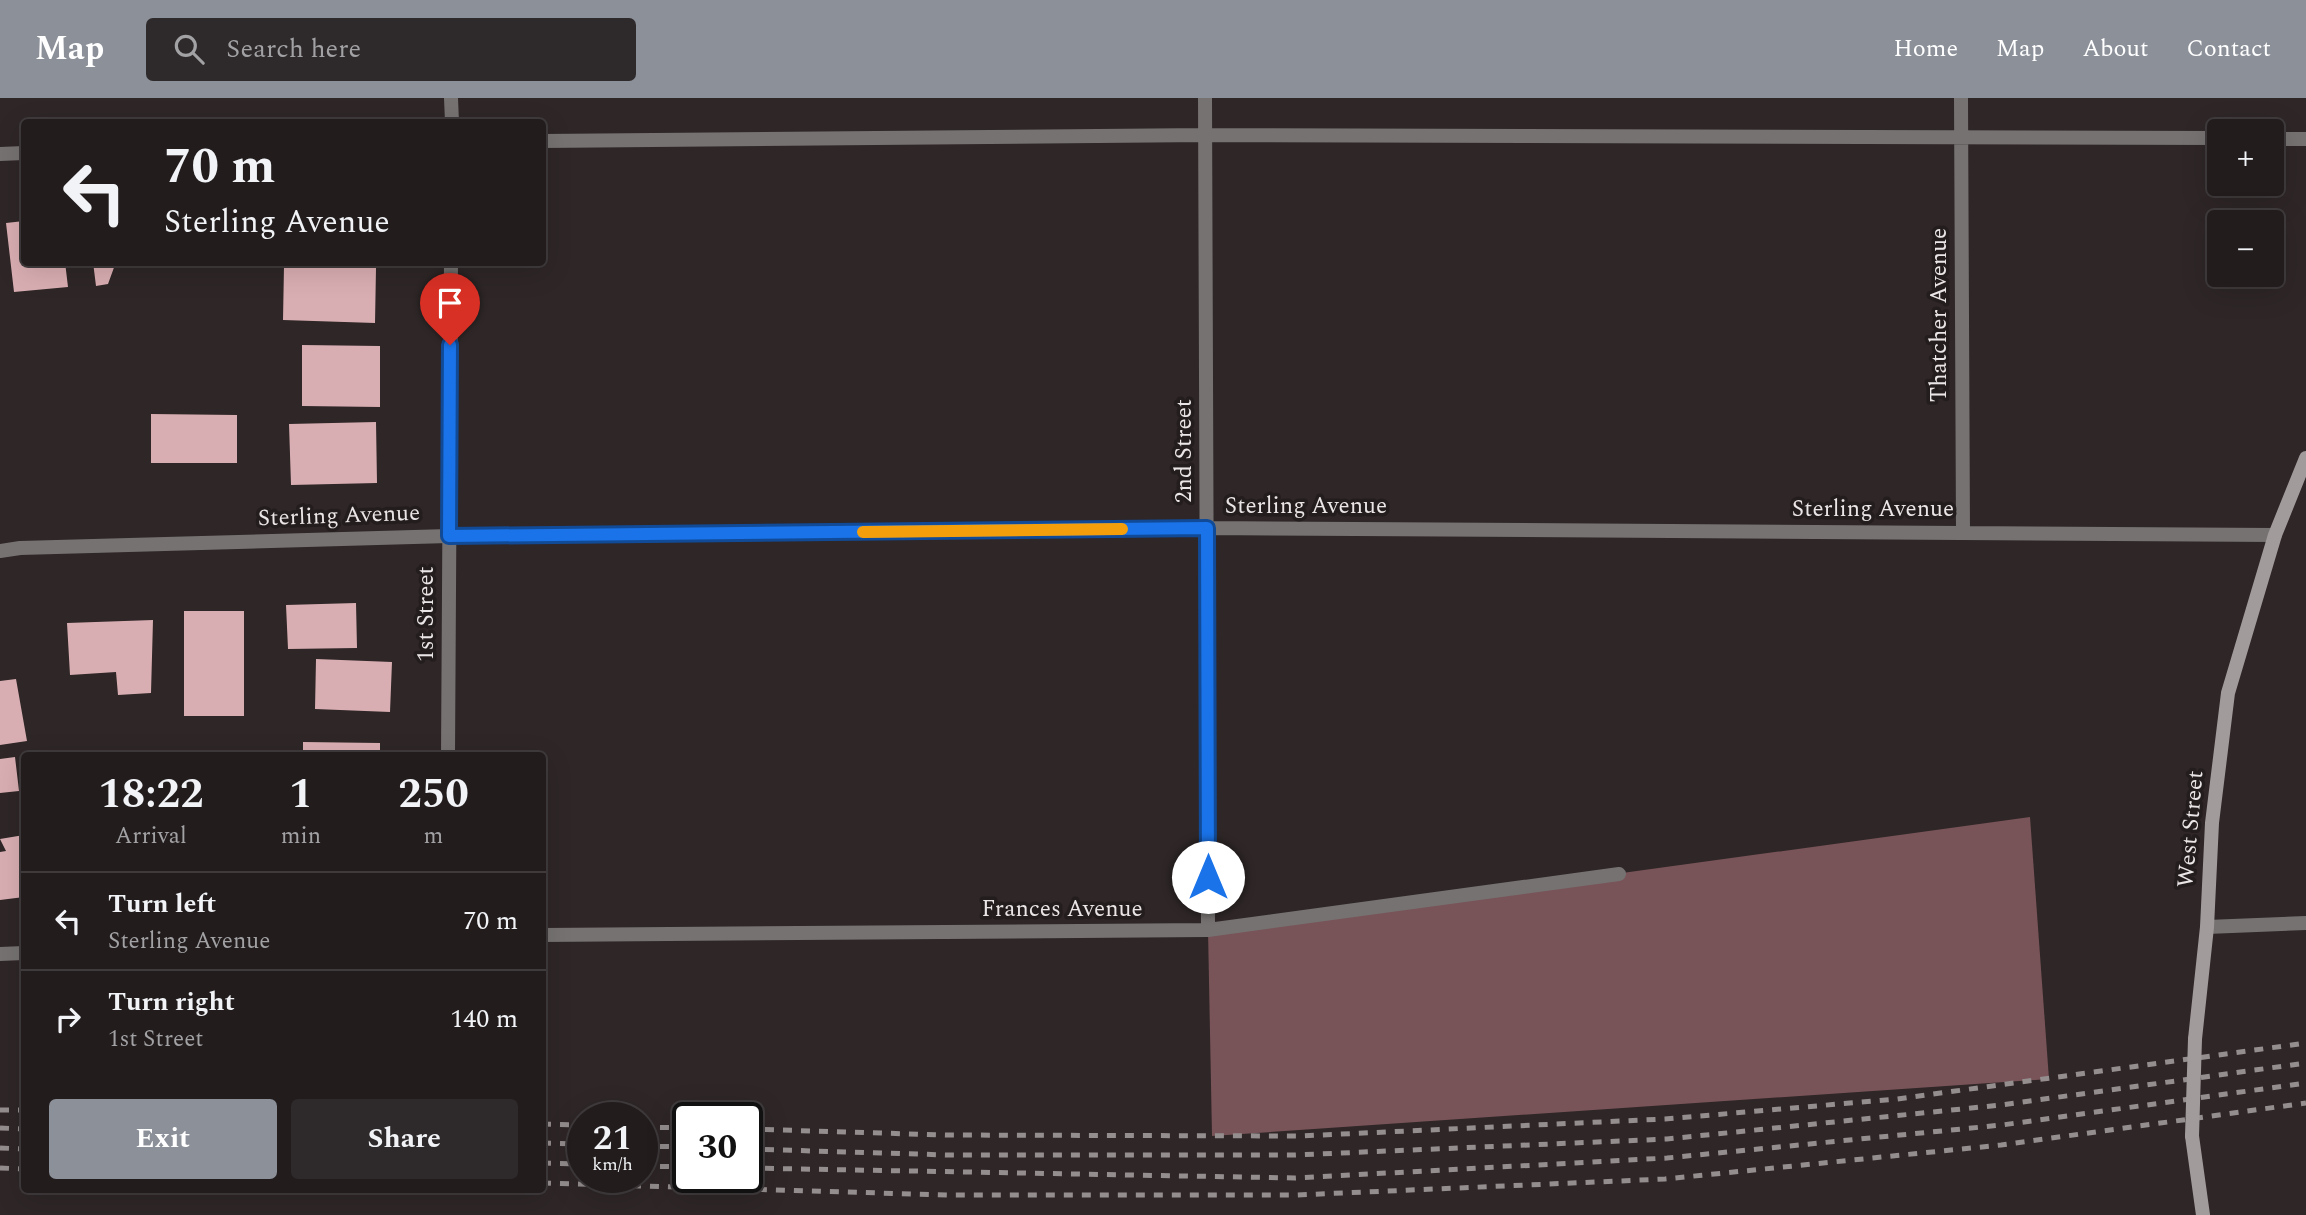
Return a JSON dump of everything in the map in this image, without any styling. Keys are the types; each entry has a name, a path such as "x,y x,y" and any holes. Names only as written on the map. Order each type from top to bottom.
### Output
{"street":[{"path":"452,98 452,119"},
{"name":"2nd Street","path":"1205,98 1208,930"},
{"name":"Thatcher Avenue","path":"1961,98 1963,533"},
{"path":"546,141 1206,135 2207,138"},
{"path":"2284,139 2306,139"},
{"path":"0,154 21,153"},
{"name":"1st Street","path":"448,752 451,266"},
{"name":"West Street","path":"2203,1215 2192,1136 2194,1039 2207,927 2212,823 2228,693 2275,535 2306,458"},
{"name":"Sterling Avenue","path":"0,551 20,548 449,536 1207,528 2275,535"},
{"name":"Frances Avenue","path":"546,935 1208,930 1619,874"},
{"path":"2207,927 2306,923"},
{"path":"0,954 21,953"}],"shaded area":[{"path":"2030,817 2049,1079 1212,1136 1208,930"}],"building":[{"path":"21,221 21,266 65,266 68,287 14,292 6,223"},
{"path":"94,266 115,266 108,284 96,286"},
{"path":"284,266 376,268 375,323 283,320"},
{"path":"302,345 380,346 380,407 302,406"},
{"path":"151,414 237,415 237,463 151,463"},
{"path":"376,422 377,483 291,485 289,424"},
{"path":"356,603 357,648 288,649 286,605"},
{"path":"184,611 244,611 244,716 184,716"},
{"path":"153,620 151,693 118,695 116,672 70,675 67,623"},
{"path":"316,659 392,662 390,712 315,709"},
{"path":"16,679 27,741 0,745 0,681"},
{"path":"303,742 380,743 380,752 303,752"},
{"path":"15,757 19,791 0,793 0,759"},
{"path":"21,836 21,897 0,900 0,852 6,851 0,839"}],"railway":[{"path":"763,1129 945,1135 1299,1136 1665,1119 1897,1099 2306,1043"},
{"path":"763,1149 948,1155 1295,1155 1667,1139 2001,1105 2306,1063"},
{"path":"763,1168 1295,1178 1667,1158 2002,1125 2306,1083"},
{"path":"546,1183 947,1195 1296,1195 1665,1179 2001,1145 2306,1103"},
{"path":"0,1110 21,1110"},
{"path":"546,1124 567,1125"},
{"path":"658,1127 672,1128"},
{"path":"0,1128 21,1129"},
{"path":"546,1143 567,1144"},
{"path":"658,1146 672,1147"},
{"path":"0,1148 21,1149"},
{"path":"546,1163 567,1164"},
{"path":"658,1166 672,1167"},
{"path":"0,1168 21,1169"}],"slow traffic":[{"path":"863,532 1122,529"}],"route":[{"path":"450,345 449,536 1207,528 1208,877"}]}
